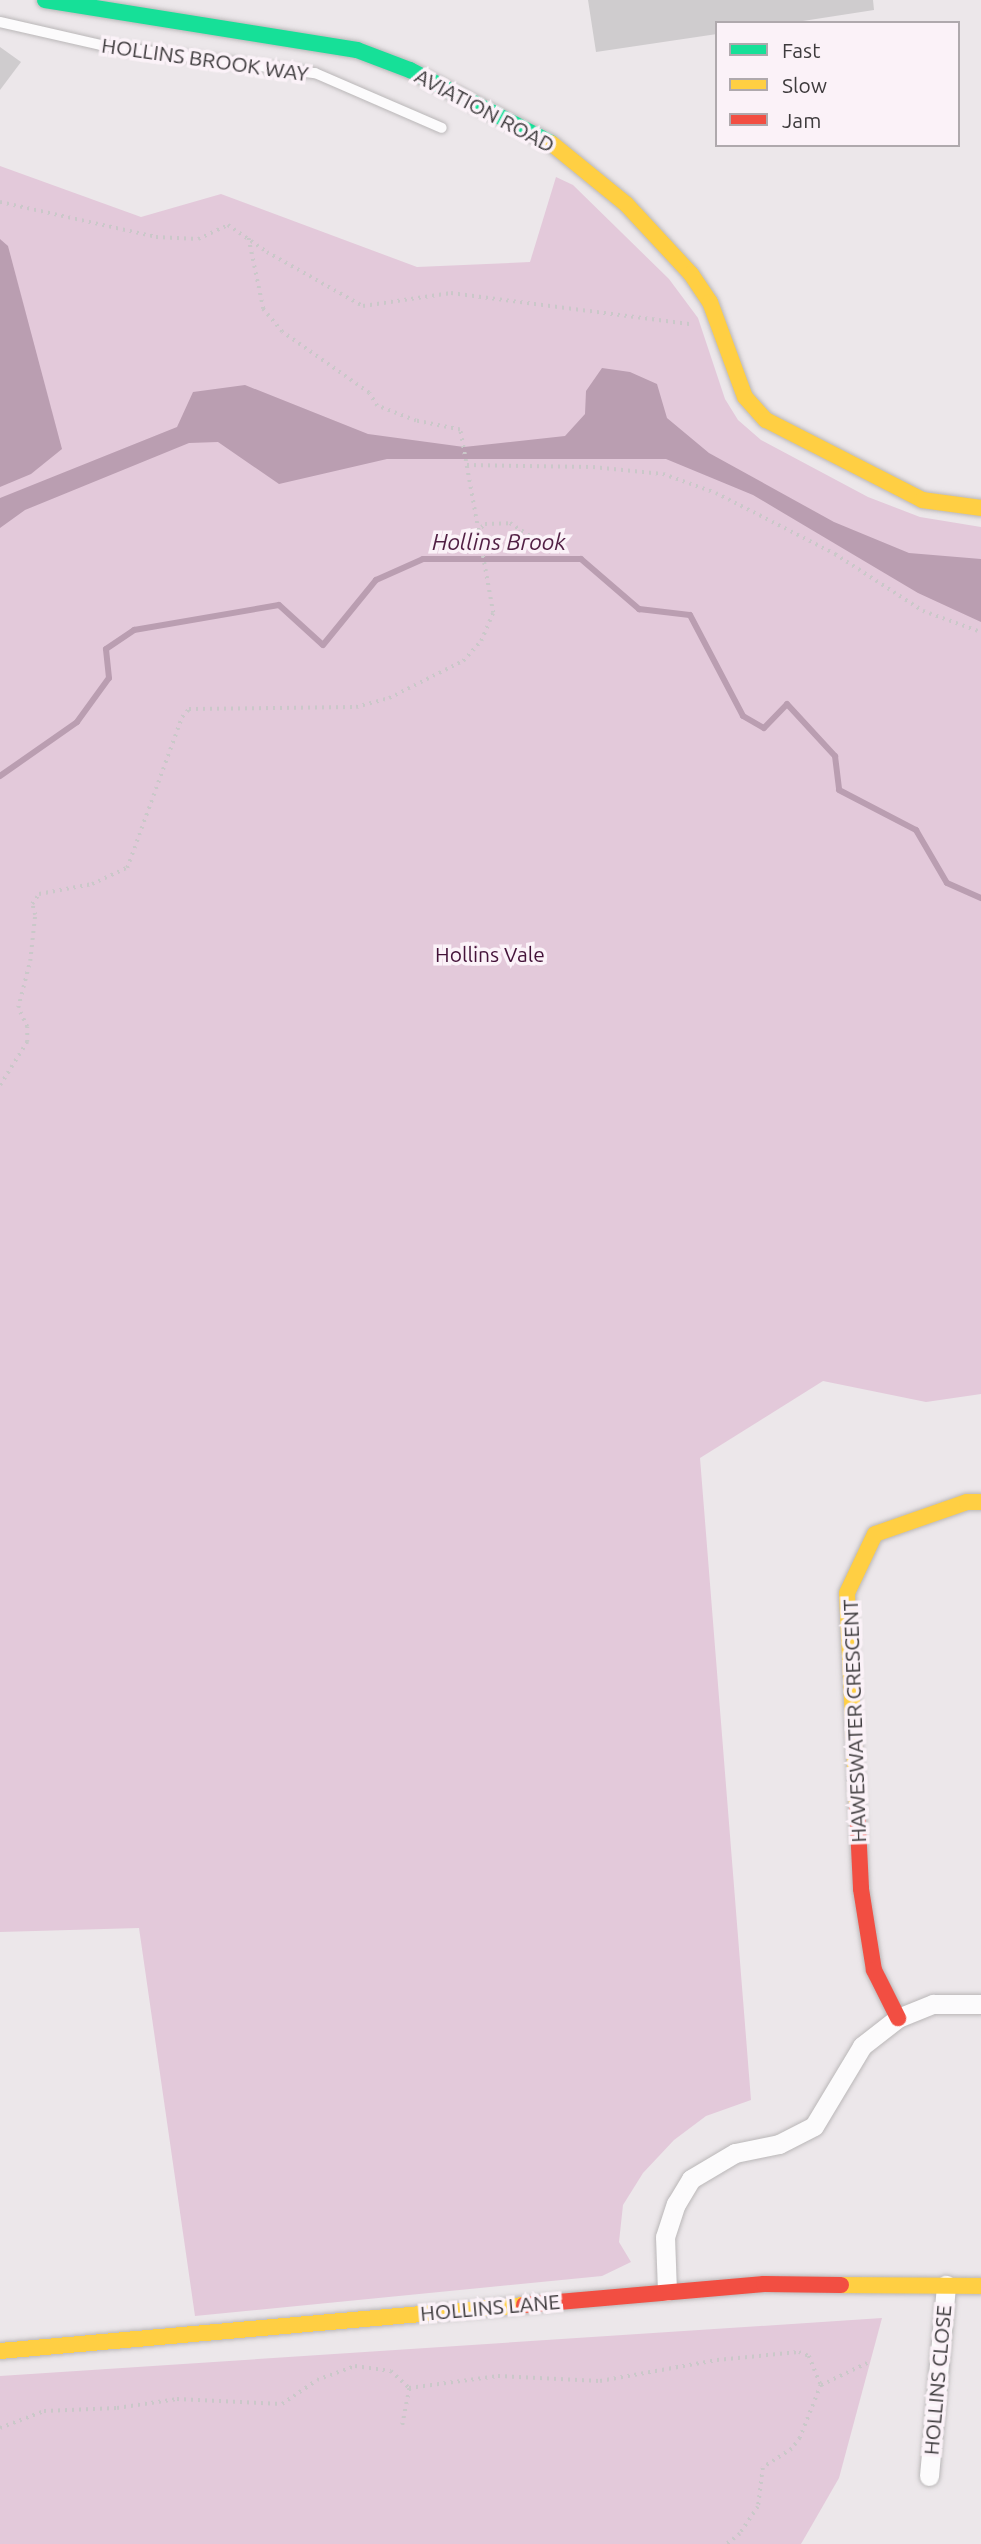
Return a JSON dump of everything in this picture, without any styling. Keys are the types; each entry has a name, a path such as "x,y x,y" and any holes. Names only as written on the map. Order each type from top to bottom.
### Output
{"street":[{"name":"AVIATION ROAD","path":"45,0 357,50 410,70 554,144 661,238 710,302 745,397 766,420 922,500 981,508"},
{"name":"HAWESWATER CRESCENT","path":"898,2018 874,1970 861,1889 848,1593 875,1534 967,1502 981,1502"},
{"path":"667,2291 665,2237 676,2204 691,2179 735,2153 779,2144 814,2126 829,2108 862,2046 898,2018 933,2004 981,2004"},
{"name":"HOLLINS LANE","path":"0,2351 764,2284 981,2286"},
{"name":"HOLLINS CLOSE","path":"929,2476 946,2284"}],"lane":[{"name":"HOLLINS BROOK WAY","path":"0,22 102,45 315,73 442,128"}],"path":[{"path":"0,202 156,237 198,239 228,225 363,306 451,293 721,328"},
{"path":"0,1085 27,1042 27,1027 18,1008 30,961 35,915 32,904 39,894 92,884 127,867 182,717 189,709 356,707 389,698 440,675 463,661 481,642 493,612 475,532 464,441 460,429 416,421 377,406 369,393 282,332 262,309 248,237"},
{"path":"467,464 593,467 663,474 716,493 835,554 923,611 981,632"},
{"path":"475,532 485,524 510,523 530,542"},
{"path":"518,531 547,547"},
{"path":"409,2388 498,2376 600,2381 717,2360 799,2352 808,2356 821,2385"},
{"path":"727,2544 740,2534 758,2507 763,2468 792,2449 800,2438 821,2385 869,2362"},
{"path":"0,2428 44,2411 117,2408 177,2399 282,2404 317,2379 355,2366 391,2371 409,2388"},
{"path":"402,2425 409,2388"}],"green space":[{"name":"Hollins Vale","path":"0,166 141,217 221,194 417,267 530,262 556,177 573,185 669,279 698,318 725,399 738,420 761,440 868,497 920,517 981,527 981,1394 926,1402 823,1381 700,1458 751,2100 706,2116 674,2140 643,2173 623,2205 619,2242 631,2262 602,2276 195,2316 139,1928 0,1932"},
{"path":"882,2318 839,2478 801,2544 0,2544 0,2376"}],"shaded area":[{"path":"0,239 8,246 62,449 31,474 0,487"},
{"path":"602,368 630,372 657,384 667,418 709,453 834,522 909,553 981,559 981,622 918,593 753,495 666,459 387,459 279,484 218,442 189,443 25,510 0,528 0,498 177,427 193,392 245,385 368,434 464,447 565,436 585,414 586,391"}],"building":[{"path":"588,0 873,0 874,10 803,21 715,21 715,34 596,52"},
{"path":"0,47 21,62 0,90"}],"waterway":[{"name":"Hollins Brook","path":"0,776 77,722 109,678 106,649 134,630 279,605 323,645 376,580 423,559 581,559 639,609 690,615 743,716 764,728 787,704 835,756 839,790 916,830 947,883 981,898"}],"traffic: fast":[{"path":"45,0 357,50 410,70 551,143"}],"traffic: slow":[{"path":"551,143 626,204 691,274 710,302 745,397 766,420 922,500 981,508"},
{"path":"857,1806 847,1593 875,1534 967,1502 981,1502"},
{"path":"841,2285 981,2286"},
{"path":"0,2351 524,2305"}],"traffic: jam":[{"path":"857,1806 861,1889 874,1970 898,2018"},
{"path":"524,2305 764,2284 841,2285"}]}
